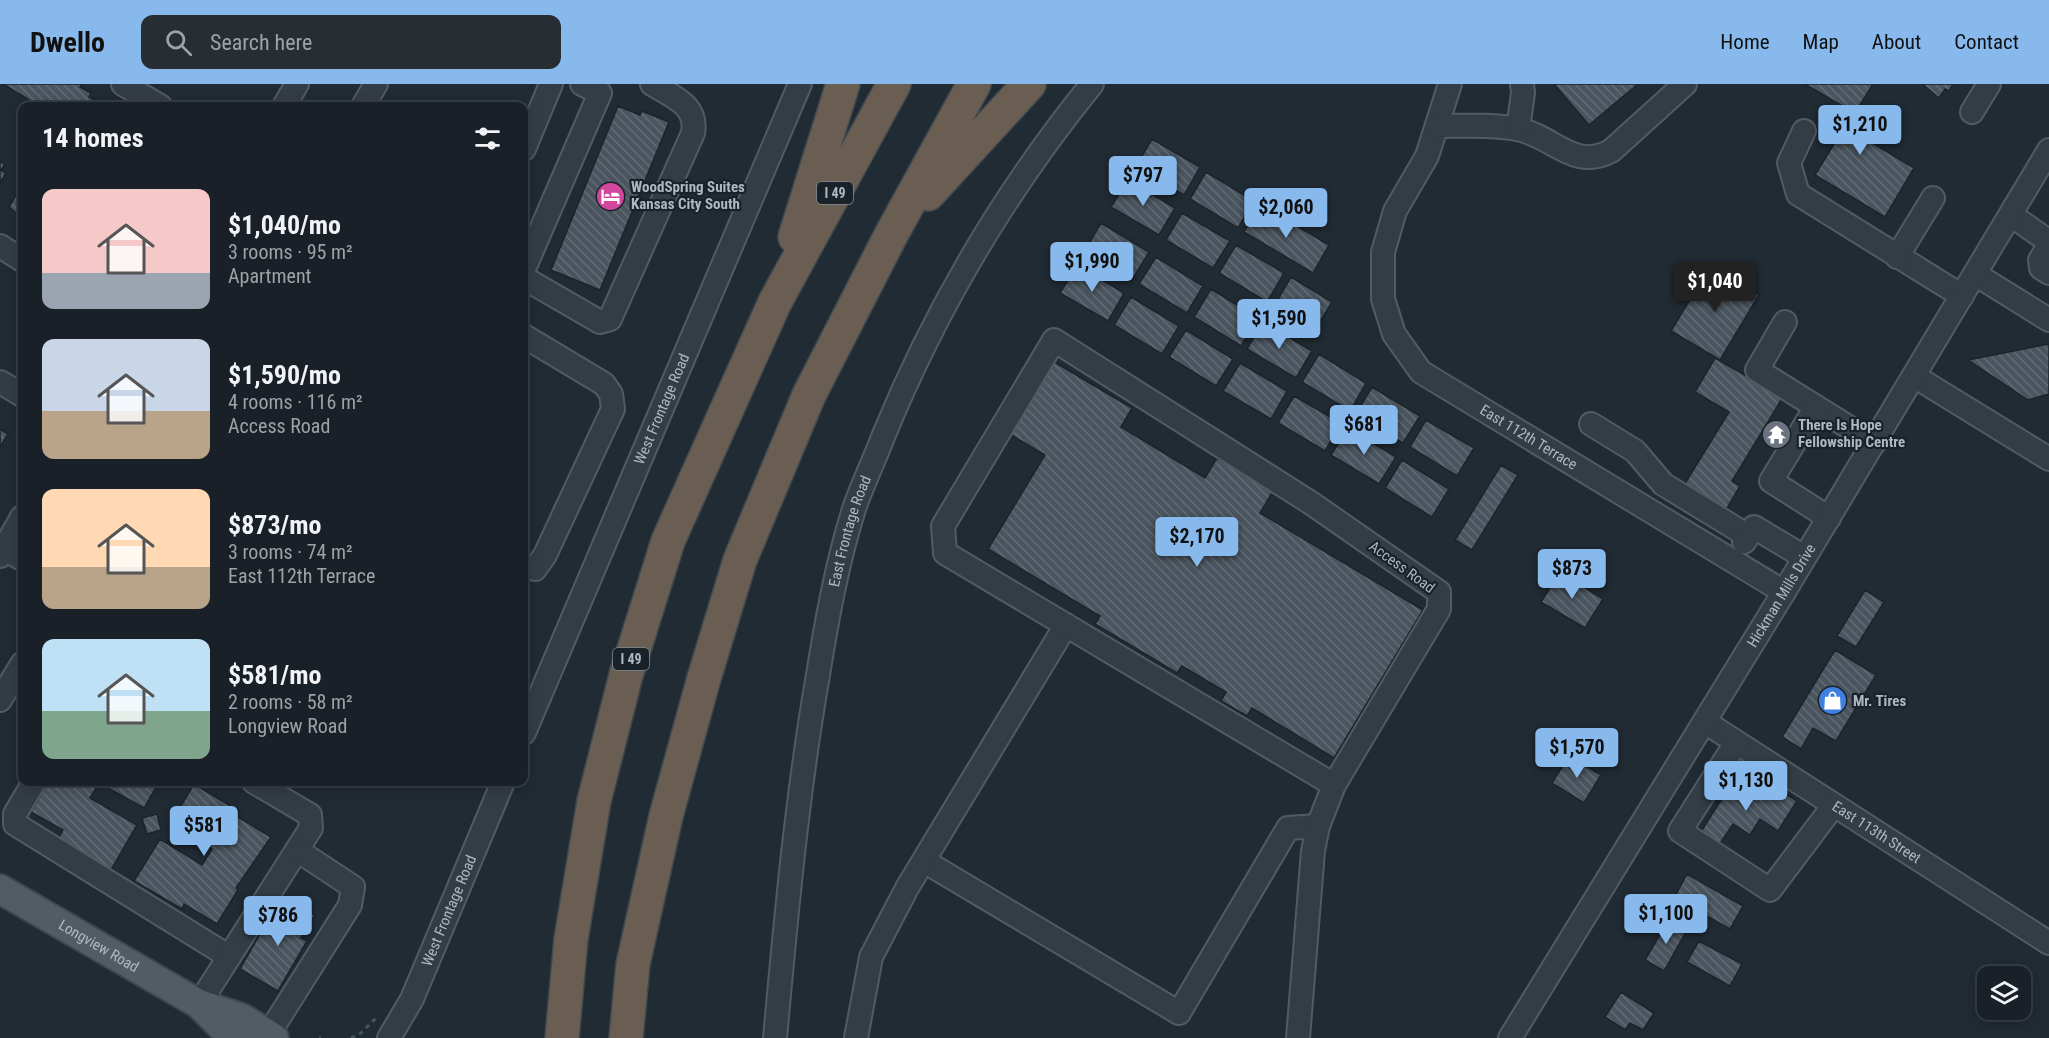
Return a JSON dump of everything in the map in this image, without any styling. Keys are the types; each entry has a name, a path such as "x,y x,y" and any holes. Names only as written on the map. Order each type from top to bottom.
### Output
{"highway":[{"path":"776,302 843,84"},
{"name":"I 49","path":"562,1038 572,939 594,801 626,675 668,540 776,302 894,84"},
{"path":"626,1038 633,964 666,816 704,678 741,560 808,395 891,235 974,84"},
{"path":"891,235 1029,84"}],"main road":[{"name":"Longview Road","path":"0,889 198,1004 242,1018 271,1036"},
{"name":"Longview Road","path":"198,1004 233,1038"}],"street":[{"path":"123,84 153,102"},
{"path":"286,102 297,84"},
{"path":"365,102 376,84"},
{"path":"528,139 551,84"},
{"path":"528,260 600,93 582,84"},
{"path":"528,280 600,322 610,319 693,133 695,121 689,107 652,84"},
{"name":"West Frontage Road","path":"528,724 800,84"},
{"name":"East Frontage Road","path":"775,1038 796,817 810,720 828,613 854,508 898,401 950,293 1017,186 1056,129 1092,84"},
{"name":"East 112th Terrace","path":"1449,84 1427,156 1395,212 1383,252 1383,299 1394,334 1421,372 1784,592"},
{"path":"1518,129 1522,84"},
{"path":"1438,126 1518,129 1552,142 1574,156 1597,159 1611,152 1685,84"},
{"path":"1972,112 1989,84"},
{"path":"1804,131 1789,163 1798,194 1962,296"},
{"name":"Hickman Mills Drive","path":"1510,1038 1705,722 2048,153"},
{"path":"1897,257 1934,198"},
{"path":"2011,215 2044,238 2048,247 2040,260 2041,268 2049,273"},
{"path":"0,246 18,257"},
{"path":"1975,274 2049,320"},
{"path":"1785,322 1757,370 1874,443"},
{"path":"528,338 604,384 611,394 613,409 545,555 535,568 528,567"},
{"name":"Access Road","path":"1065,625 945,553 943,526 1054,340 1311,502 1439,592 1439,609 1335,785 1318,826 1313,851 1298,1038"},
{"path":"1914,376 2049,459"},
{"path":"0,381 18,392"},
{"path":"1816,407 1772,481 1828,518"},
{"path":"1591,424 1635,451 1663,484 1748,536"},
{"path":"1733,561 1754,527 1804,557"},
{"path":"9,554 18,528"},
{"path":"856,1038 871,957 924,861 1065,625 1335,785"},
{"path":"0,700 18,671"},
{"name":"East 113th Street","path":"1705,722 2049,944"},
{"path":"1736,742 1680,831 1770,890 1833,805"},
{"path":"32,786 15,814 15,824 228,956"},
{"path":"198,1004 311,828 310,815 261,786"},
{"name":"West Frontage Road","path":"389,1038 412,999 501,786"},
{"path":"924,861 1179,1013 1288,828 1318,826"},
{"path":"271,1036 350,905 353,887 297,850"}],"building":[{"path":"3,84 82,84 80,87 91,93 89,97 98,102 30,102"},
{"path":"1554,84 1638,84 1589,125"},
{"path":"1805,84 1873,84 1846,127 1914,168 1885,217 1815,175 1837,139 1830,135 1846,108"},
{"path":"1922,84 1953,84 1949,91 1945,89 1939,98"},
{"name":"WoodSpring Suites Kansas City South","path":"618,106 640,115 642,111 669,122 600,290 551,270"},
{"path":"1152,139 1200,167 1184,195 1136,166"},
{"path":"0,161 5,164 1,170 6,173 0,183"},
{"path":"1206,172 1254,201 1238,228 1190,199"},
{"path":"1128,180 1175,208 1159,235 1111,207"},
{"path":"18,192 18,215 9,207"},
{"path":"1260,204 1329,245 1313,273 1244,232"},
{"path":"1182,213 1230,241 1213,268 1166,240"},
{"path":"1101,223 1149,252 1132,280 1085,251"},
{"path":"1236,245 1284,273 1267,302 1219,273"},
{"path":"1156,257 1203,286 1187,313 1139,284"},
{"path":"1077,265 1124,293 1108,321 1060,293"},
{"path":"1710,266 1759,295 1720,360 1671,331"},
{"path":"1291,277 1332,302 1315,330 1274,306"},
{"path":"1211,289 1258,318 1241,346 1194,317"},
{"path":"1131,297 1179,326 1162,354 1114,325"},
{"path":"1263,322 1312,351 1296,378 1247,349"},
{"path":"1186,330 1233,359 1216,386 1169,357"},
{"path":"2049,344 2049,394 2028,400 1968,360"},
{"path":"1319,354 1366,383 1350,411 1302,382"},
{"path":"1715,358 1783,397 1732,481 1740,486 1723,515 1681,490 1729,412 1695,392"},
{"path":"1051,360 1132,408 1121,427 1205,478 1217,458 1273,491 1260,513 1423,610 1334,758 1252,708 1247,716 1221,701 1226,692 1182,666 1177,673 1095,624 1100,616 988,549 1045,455 1008,433"},
{"path":"1240,363 1287,391 1271,419 1223,391"},
{"path":"1372,387 1420,416 1403,443 1356,414"},
{"path":"1294,396 1341,423 1325,451 1278,423"},
{"path":"1426,420 1474,448 1457,476 1410,447"},
{"path":"1348,428 1396,457 1379,484 1331,455"},
{"path":"0,429 8,434 0,447"},
{"path":"1402,460 1449,489 1432,517 1385,488"},
{"path":"1501,465 1518,475 1472,550 1455,540"},
{"path":"1560,572 1603,599 1585,628 1541,602"},
{"path":"1865,590 1884,602 1856,647 1837,636"},
{"name":"Mr. Tires","path":"1835,650 1876,675 1836,741 1813,728 1801,749 1782,737"},
{"path":"1569,756 1601,775 1584,803 1552,783"},
{"path":"1734,780 1763,799 1772,785 1797,801 1778,831 1760,819 1750,835 1733,824 1717,848 1698,836"},
{"path":"46,786 97,786 90,798 137,825 111,870 58,839 63,830 31,812"},
{"path":"104,786 157,786 144,808"},
{"path":"193,786 197,786 239,811 236,816 271,837 236,888 238,890 217,924 184,904 182,909 134,881 160,839 202,865 212,849 170,824"},
{"path":"157,814 161,830 147,834 142,818"},
{"path":"1687,874 1743,906 1730,929 1674,898"},
{"path":"293,902 315,915 301,938 307,941 278,991 240,969 270,916 281,923"},
{"path":"1669,919 1687,930 1664,971 1645,960"},
{"path":"1699,941 1742,964 1730,986 1687,962"},
{"path":"1621,992 1654,1013 1643,1030 1630,1023 1625,1030 1605,1017"}],"place":[{"name":"WoodSpring Suites Kansas City South","path":"610,196"},
{"name":"There Is Hope Fellowship Centre","path":"1777,434"},
{"name":"Mr. Tires","path":"1832,701"}]}
